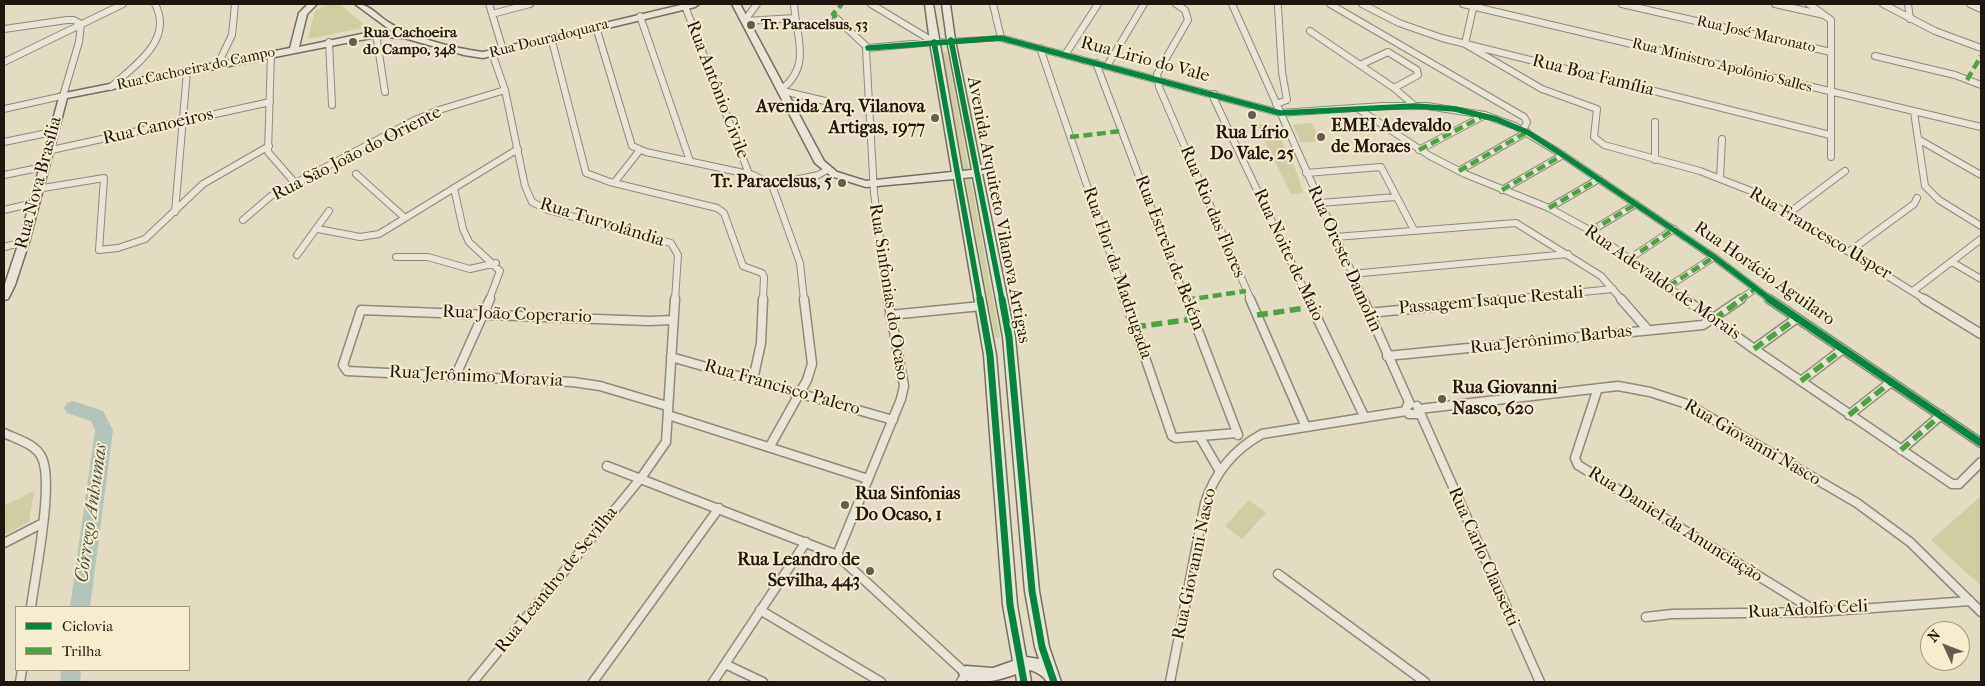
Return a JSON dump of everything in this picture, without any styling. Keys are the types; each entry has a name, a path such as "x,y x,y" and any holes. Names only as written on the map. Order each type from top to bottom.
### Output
{"main road":[{"path":"294,49 303,13 313,4"},
{"name":"Rua Douradoquara","path":"359,4 384,23 405,35 475,55 492,53 551,37 694,4"},
{"path":"736,4 820,163 827,170 858,183 874,184 977,173"},
{"name":"Avenida Arquiteto Vilanova Artigas","path":"930,4 934,42 990,355 1010,604 1024,682"},
{"name":"Avenida Arquiteto Vilanova Artigas","path":"946,4 951,40 1009,337 1032,591 1051,678"},
{"path":"376,34 384,23"},
{"name":"Rua Cachoeira do Campo","path":"63,96 376,34"},
{"name":"Rua Douradoquara","path":"376,34 405,35"},
{"name":"Rua Nova Brasília","path":"4,296 24,242 63,96"},
{"path":"967,679 1036,663 1043,667 1051,678"}],"street":[{"path":"4,62 123,4"},
{"path":"111,87 149,50 160,32 163,25 162,14 155,4"},
{"path":"218,64 232,35 235,4"},
{"path":"488,4 503,50"},
{"path":"492,14 530,4"},
{"path":"745,20 757,4"},
{"path":"782,90 795,79 799,67 800,51 794,4"},
{"path":"870,4 934,42"},
{"path":"836,18 868,48 951,40 1001,38 993,4"},
{"path":"1065,55 1098,4"},
{"path":"1107,66 1144,4"},
{"path":"1157,79 1188,20 1185,10 1176,4"},
{"name":"Rua Oreste Damolin","path":"1232,4 1387,356 1413,410"},
{"path":"1330,4 1524,117 1527,122 1525,131 1459,171"},
{"name":"Rua Boa Família","path":"1362,4 1407,26 1465,44 1830,135"},
{"name":"Rua Ministro Apolônio Salles","path":"1463,4 1474,5 1914,112 1981,126"},
{"name":"Rua José Maronato","path":"1622,4 1831,52"},
{"path":"1775,4 1828,16"},
{"path":"1809,4 1831,20 1831,157"},
{"path":"1883,4 1935,31 1981,48"},
{"path":"1908,4 1910,18"},
{"path":"1970,4 1981,9"},
{"path":"1465,44 1474,5"},
{"name":"Rua Antônio Civile","path":"684,6 748,174"},
{"path":"1276,104 1287,100 1282,72 1278,7"},
{"path":"640,16 690,161"},
{"path":"745,20 796,18"},
{"path":"4,29 67,20 74,20 81,24"},
{"path":"63,96 79,42 81,24"},
{"path":"918,32 928,30 932,25"},
{"path":"596,27 630,142 634,148 760,177 772,185 800,264 812,364 800,394 770,446"},
{"path":"1310,31 1394,88 1415,106"},
{"path":"376,34 384,92"},
{"path":"551,37 584,171 588,175 614,183 712,206 724,213 740,262 743,266 762,273 764,277 758,367 753,380"},
{"name":"Rua Lirio do Vale","path":"1001,38 1280,113"},
{"path":"329,42 332,105"},
{"name":"Rua Francesco Usper","path":"1465,44 1549,92 1597,109 1594,137 1604,145 1720,178 1751,191 1981,334"},
{"name":"Rua Sinfonias do Ocaso","path":"837,554 893,420 904,386 890,315 874,184 866,49 868,48"},
{"name":"Rua Flor da Madrugada","path":"1040,48 1172,436 1176,438 1200,438 1237,433"},
{"path":"1360,65 1388,52 1417,70 1418,75 1394,88"},
{"name":"Rua Turvolândia","path":"492,53 505,90 528,195 532,202 540,207 672,243 678,255 666,442 640,478"},
{"path":"271,54 268,152 295,183"},
{"path":"1875,56 1955,75 1981,85"},
{"name":"Rua Estrela de Belém","path":"1096,63 1237,433 1243,443"},
{"path":"175,212 187,71"},
{"name":"Rua Rio das Flores","path":"1157,79 1305,426"},
{"name":"Rua São João do Oriente","path":"243,220 262,202 295,183 425,116 505,90"},
{"path":"782,90 825,101"},
{"name":"Rua Noite de Maio","path":"1214,94 1214,99 1364,416"},
{"name":"Rua Cachoeira do Campo","path":"4,109 63,96"},
{"name":"Rua Canoeiros","path":"47,151 270,102"},
{"path":"1280,113 1415,106 1455,109 1485,115 1525,131"},
{"name":"Rua Adevaldo de Morais","path":"1357,108 1419,150 1459,171 1549,208 1591,231 1670,286 1754,349 1952,484 1959,484 1981,462"},
{"path":"1914,112 1926,186 1930,193 1981,226"},
{"path":"1419,150 1485,115"},
{"path":"1973,124 1981,121"},
{"path":"1655,122 1656,160"},
{"name":"Rua Horácio Aguilaro","path":"1525,131 1674,229 1755,289 1981,443"},
{"path":"4,142 52,132"},
{"path":"1720,178 1722,139"},
{"path":"1918,139 1981,175"},
{"path":"37,189 104,178 100,251 126,246 145,238 213,178 268,146"},
{"path":"318,228 342,235 372,236 406,218 518,149"},
{"path":"614,183 640,150"},
{"path":"1502,190 1563,155"},
{"path":"4,175 43,167"},
{"path":"1306,173 1380,167 1414,230"},
{"path":"772,185 818,175 827,170"},
{"path":"1789,213 1846,171"},
{"path":"356,174 406,218"},
{"path":"1549,208 1598,179"},
{"path":"454,188 460,220 470,243 496,264 500,275 454,377"},
{"path":"1320,203 1396,197"},
{"path":"1850,251 1914,204 1917,198"},
{"path":"4,210 33,203"},
{"path":"1591,231 1636,204"},
{"path":"297,256 329,212"},
{"path":"1335,237 1513,222 1601,276 1648,330"},
{"path":"1629,258 1674,229"},
{"path":"1913,291 1981,239"},
{"path":"4,247 24,242"},
{"path":"1351,274 1568,254"},
{"path":"396,257 428,257 470,269 496,264"},
{"path":"1670,286 1714,257"},
{"path":"1952,262 1981,279"},
{"name":"Passagem Isaque Restali","path":"1368,313 1613,289"},
{"name":"Rua Jerônimo Barbas","path":"1387,356 1698,326 1714,318 1755,289"},
{"path":"890,315 981,306"},
{"name":"Rua João Coperario","path":"361,310 649,321 673,320"},
{"name":"Rua Jerônimo Moravia","path":"361,310 343,365 347,371 588,384 868,480"},
{"path":"1754,349 1797,318"},
{"path":"1801,381 1843,349"},
{"name":"Rua Francisco Palero","path":"671,357 893,420"},
{"path":"1849,415 1891,382"},
{"name":"Rua Giovanni Nasco","path":"1170,682 1205,503 1210,487 1219,470 1243,443 1262,434 1364,416 1598,388 1634,387 1687,404 1883,520 1916,548 1981,612"},
{"name":"Rua Daniel da Anunciação","path":"1598,388 1575,458 1578,465 1658,514 1666,521 1817,612"},
{"name":"Rua Carlo Clausetti","path":"1413,410 1427,432 1540,682"},
{"path":"1901,450 1941,415"},
{"path":"4,433 38,452 45,462 43,523 31,606"},
{"path":"1200,438 1219,470"},
{"path":"607,466 837,554 967,679"},
{"name":"Rua Leandro de Sevilha","path":"473,682 640,478"},
{"path":"593,682 719,508"},
{"path":"4,543 43,523"},
{"path":"713,682 806,542"},
{"path":"1278,574 1424,682"},
{"name":"Rua Adolfo Celi","path":"1646,617 1672,614 1817,612 1970,601"},
{"path":"760,610 881,682"},
{"path":"725,664 763,682"}],"shaded area":[{"path":"327,4 341,5 367,27 308,39 315,11"},
{"path":"942,52 947,52 1000,337 995,338"},
{"path":"1256,123 1275,127 1297,173 1303,193 1291,194"},
{"path":"1312,123 1321,141 1301,143 1293,125"},
{"path":"34,491 29,522 4,535 4,506"},
{"path":"1981,496 1981,586 1931,540"},
{"path":"1249,500 1266,513 1242,539 1225,526"}],"waterway":[{"name":"Córrego Anhumas","path":"73,408 97,416 104,430 80,606"},
{"name":"Córrego Anhumas","path":"70,682 71,671"}],"marked path":[{"path":"836,18 833,14 842,4"},
{"path":"1967,80 1981,56"},
{"path":"1419,150 1483,116"},
{"path":"1070,137 1122,131"},
{"path":"1459,171 1527,132"},
{"path":"1502,190 1563,155"},
{"path":"1549,208 1599,179"},
{"path":"1591,231 1636,204"},
{"path":"1629,259 1674,229"},
{"path":"1669,286 1714,257"},
{"path":"1714,319 1755,289"},
{"path":"1186,300 1246,291"},
{"path":"1257,315 1313,307"},
{"path":"1754,349 1797,318"},
{"path":"1135,327 1194,319"},
{"path":"1801,381 1843,349"},
{"path":"1849,415 1891,382"},
{"path":"1901,450 1941,415"}],"cycle path":[{"path":"868,48 1001,38 1280,113 1415,106 1455,109 1496,119 1527,132 1563,155 1714,257 1755,289 1981,443"},
{"path":"951,40 1009,337 1032,591 1042,647 1054,682"},
{"path":"934,42 990,355 1010,605 1024,682"}],"place":[{"name":"Tr. Paracelsus, 53","path":"751,25"},
{"name":"Rua Cachoeira do Campo, 348","path":"353,42"},
{"name":"Rua Lírio Do Vale, 25","path":"1252,115"},
{"name":"Avenida Arq. Vilanova Artigas, 1977","path":"935,118"},
{"name":"EMEI Adevaldo de Moraes","path":"1321,137"},
{"name":"Tr. Paracelsus, 5","path":"842,183"},
{"name":"Rua Giovanni Nasco, 620","path":"1442,399"},
{"name":"Rua Sinfonias Do Ocaso, 1","path":"845,505"},
{"name":"Rua Leandro de Sevilha, 443","path":"870,571"}]}
